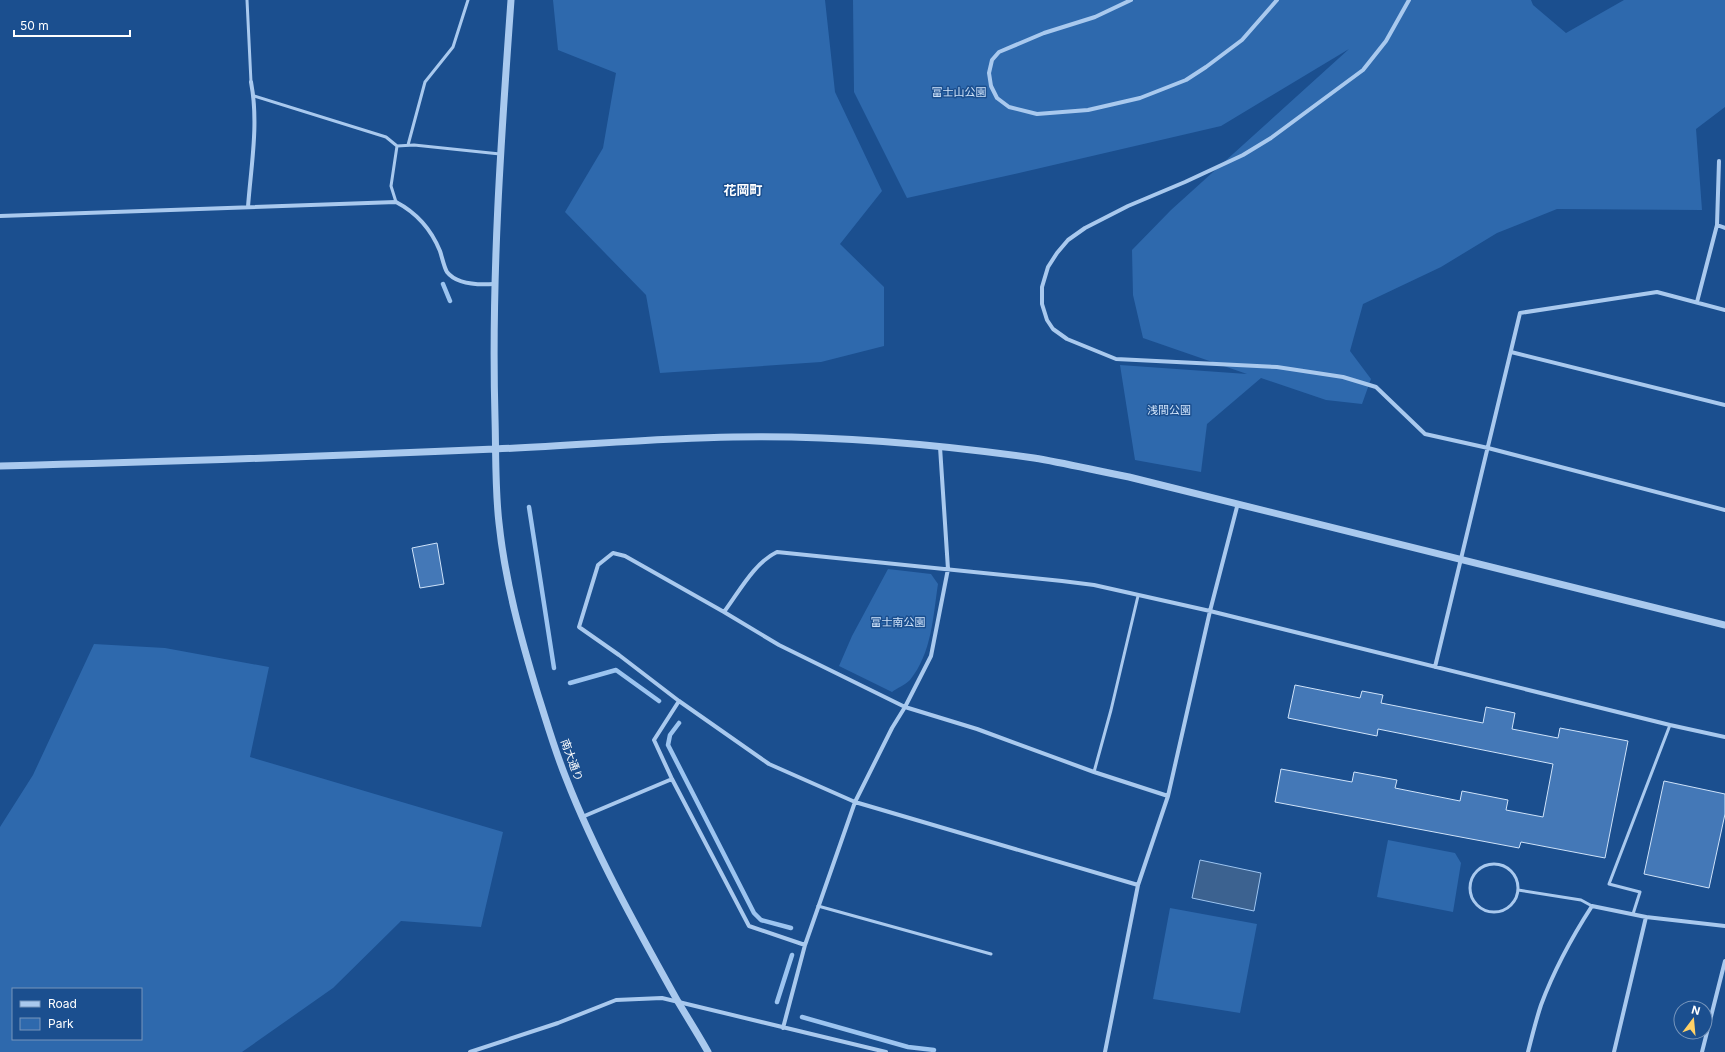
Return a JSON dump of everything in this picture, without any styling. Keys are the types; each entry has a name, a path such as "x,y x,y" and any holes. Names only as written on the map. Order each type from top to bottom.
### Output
{"street":[{"name":"南大通り","path":"511,0 500,154 492,345 499,522 514,608 548,728 565,776 582,817 626,905 678,1001 708,1052"},
{"path":"1131,0 1095,17 1044,33 999,52 992,60 989,72 991,86 997,98 1009,106 1037,114 1088,110 1140,98 1186,80 1206,67 1242,40 1277,0"},
{"path":"1409,0 1386,41 1363,70 1271,138 1242,155 1207,172 1128,206 1085,228 1068,240 1048,267 1042,287 1042,304 1047,320 1054,329 1067,339 1116,359 1277,367 1342,377 1376,387 1426,434 1488,448 1725,510"},
{"path":"248,207 255,124 254,96 251,82"},
{"path":"1697,302 1717,225 1719,161"},
{"path":"0,216 396,202 418,216 426,226 433,236 447,272 456,278 475,285 494,284"},
{"path":"1717,225 1725,228"},
{"path":"1435,667 1520,313 1657,292 1725,310"},
{"path":"1511,352 1725,405"},
{"path":"0,466 154,462 496,449 656,439 735,437 852,440 940,447 1036,459 1129,477 1238,503 1325,527 1725,625"},
{"path":"783,1028 805,945 855,802 892,728 905,707 931,656 948,569 940,447"},
{"path":"1105,1052 1138,885 1168,796 1210,611 1238,503"},
{"path":"724,612 756,569 767,557 777,552 1094,585 1210,611 1670,725 1725,737"},
{"path":"1138,885 855,802 769,764 679,701 580,627 598,565 613,553 624,556 724,612 778,645 905,707 977,729 1094,772 1168,796"},
{"path":"679,701 654,740 672,779 749,926 805,945"},
{"path":"582,817 672,779"},
{"path":"1528,1052 1541,1005 1574,935 1592,906 1646,916 1725,926"},
{"path":"1614,1052 1646,916"},
{"path":"1702,1052 1725,961"},
{"path":"470,1052 558,1023 616,1000 662,998 886,1052"}],"lane":[{"path":"247,0 251,82"},
{"path":"408,145 425,82 453,47 468,0"},
{"path":"254,96 386,137 397,146 408,145 500,154"},
{"path":"396,202 391,186 397,146"},
{"path":"1094,772 1111,710 1138,596"},
{"path":"1633,914 1640,892 1609,884 1670,725"},
{"path":"1486,865 1502,865 1514,875 1518,882 1518,890 1516,898 1512,904 1498,912 1486,910 1476,904 1471,897 1470,882 1476,871 1486,865"},
{"path":"1518,890 1581,900 1592,906"},
{"path":"818,906 991,954"}],"green space":[{"path":"553,0 825,0 835,92 882,191 840,244 884,287 884,346 821,362 660,373 646,295 565,212 603,148 616,73 558,50"},
{"path":"853,0 1531,0 1533,5 1566,33 1624,0 1725,0 1725,107 1696,129 1702,210 1557,209 1497,233 1441,267 1363,304 1350,351 1371,379 1362,404 1326,400 1261,378 1207,424 1201,472 1135,460 1120,365 1247,374 1143,338 1133,295 1132,250 1171,210 1349,49 1221,126 907,198 854,92"},
{"name":"富士南公園","path":"888,569 931,574 938,584 933,621 923,658 910,680 892,692 839,666 852,636"},
{"path":"94,644 165,648 269,667 250,757 503,832 481,927 401,921 333,988 242,1052 0,1052 0,827 33,775"},
{"path":"1388,840 1455,853 1461,863 1453,912 1377,897"},
{"path":"1170,908 1257,924 1240,1013 1153,999"}],"shaded area":[{"path":"1200,860 1261,873 1254,911 1192,898"}],"building":[{"path":"437,543 444,584 420,588 412,548"},
{"path":"1295,685 1360,698 1362,691 1383,695 1381,703 1483,723 1486,707 1515,713 1512,729 1558,738 1560,728 1628,741 1605,858 1521,842 1519,848 1275,802 1281,769 1352,782 1354,772 1397,780 1395,788 1460,801 1462,791 1508,800 1506,810 1543,817 1553,764 1378,729 1377,736 1288,718"},
{"path":"1664,781 1725,794 1725,814 1709,888 1644,874"}],"waterway":[{"path":"443,284 450,301"},
{"path":"529,507 554,668"},
{"path":"570,683 616,670 659,701"},
{"path":"679,723 670,735 668,745 754,913 761,920 791,928"},
{"path":"777,1002 792,955"},
{"path":"802,1017 908,1047 934,1050"}],"district":[{"name":"花岡町","path":"743,190"}],"park label":[{"name":"富士山公園","path":"959,92"},
{"name":"浅間公園","path":"1169,410"}]}
